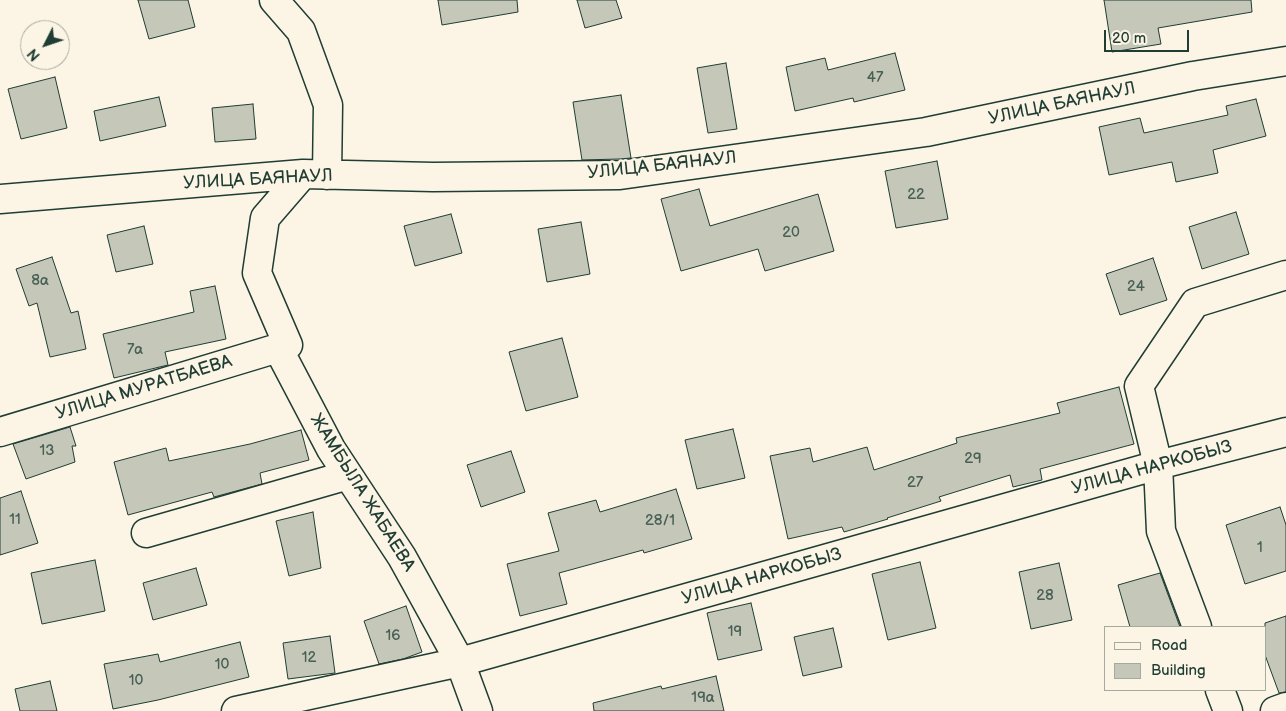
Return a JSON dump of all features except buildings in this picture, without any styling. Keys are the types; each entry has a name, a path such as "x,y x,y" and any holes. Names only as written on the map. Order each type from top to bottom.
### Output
{"street":[{"path":"274,0 301,31 328,105 315,174"},
{"name":"УЛИЦА БАЯНАУЛ","path":"0,199 315,174 434,177 620,175 926,132 1193,76 1286,61"},
{"name":"ЖАМБЫЛА ЖАБАЕВА","path":"315,174 264,218 258,273 288,345 279,350 331,449 402,557 460,662 478,711"},
{"path":"1197,626 1161,531 1158,465 1139,386 1195,303 1286,275"},
{"name":"УЛИЦА МУРАТБАЕВА","path":"0,432 288,345"},
{"name":"УЛИЦА НАРКОБЫЗ","path":"236,711 460,662 1158,465 1286,432"},
{"path":"146,533 348,475"},
{"path":"1220,691 1228,711"},
{"path":"1275,711 1286,707"}]}
